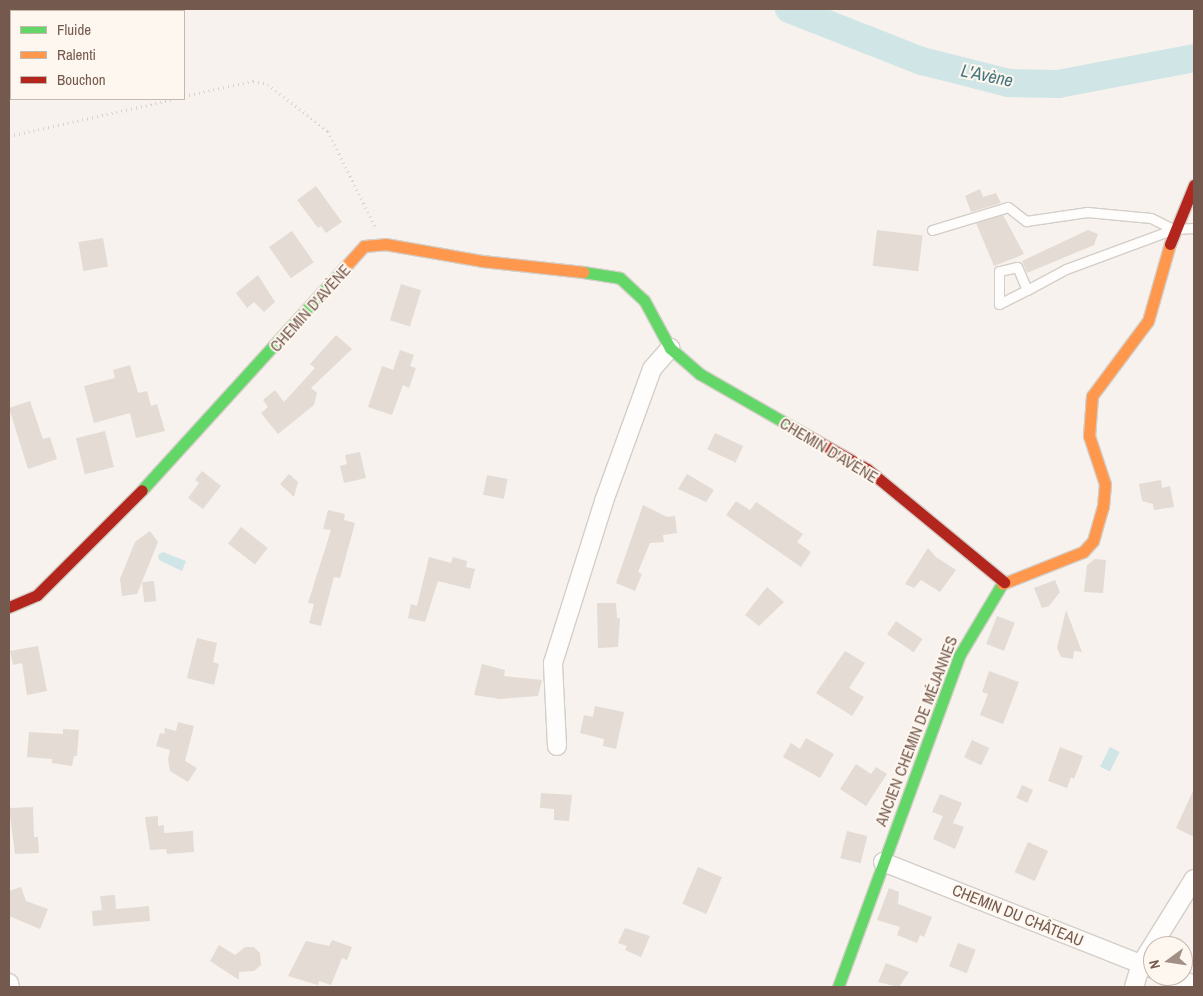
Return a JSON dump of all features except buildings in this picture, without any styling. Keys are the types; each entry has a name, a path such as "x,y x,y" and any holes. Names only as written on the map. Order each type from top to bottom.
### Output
{"street":[{"path":"1004,582 1083,552 1092,541 1103,507 1105,484 1089,436 1092,396 1148,322 1174,229 1194,185"},
{"name":"CHEMIN D'AVÈNE","path":"9,607 37,595 163,469 364,246 385,244 482,261 620,278 644,300 670,348 700,374 867,470 1004,582"},
{"path":"557,746 553,663 604,501 652,369 670,348"},
{"name":"ANCIEN CHEMIN DE MÉJANNES","path":"838,987 959,656 987,606 1004,582"},
{"name":"CHEMIN DU CHÂTEAU","path":"883,862 1143,964"},
{"path":"1163,936 1194,879"},
{"path":"1134,987 1143,972"},
{"path":"9,982 10,987"}],"lane":[{"path":"932,230 1008,207 1026,221 1087,212 1151,218 1174,229"},
{"path":"1028,290 1066,269 1174,229 1194,228"}],"path":[{"path":"185,96 253,81 268,84 328,131 385,244"},
{"path":"9,136 170,100"}],"shaded area":[{"path":"163,552 186,561 182,571 159,560 158,555"},
{"path":"1110,747 1120,752 1110,772 1100,767"}],"waterway":[{"name":"L'Avène","path":"789,9 922,61 1009,83 1058,84 1194,58"}],"traffic: fast":[{"path":"142,490 346,266"},
{"path":"583,272 620,278 644,300 670,348 700,374 796,429"},
{"path":"838,987 959,656 1002,584"}],"traffic: slow":[{"path":"346,266 364,246 385,244 482,261 583,272"},
{"path":"1002,584 1083,552 1093,541 1103,507 1105,484 1089,436 1092,396 1148,321 1170,244"}],"traffic: jam":[{"path":"1170,244 1194,185"},
{"path":"796,429 867,469 1004,582"},
{"path":"9,607 37,595 142,490"}]}
